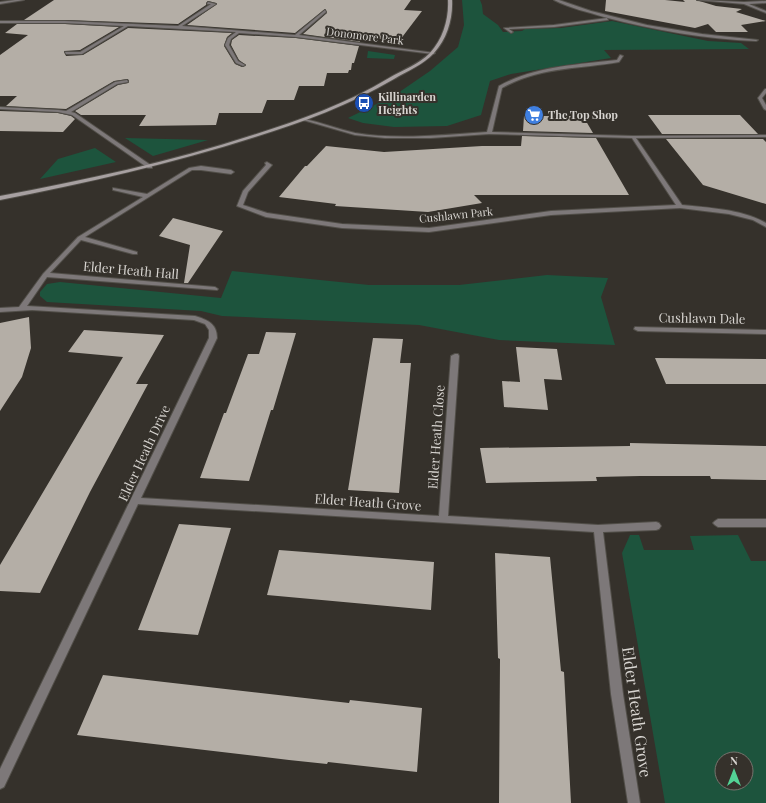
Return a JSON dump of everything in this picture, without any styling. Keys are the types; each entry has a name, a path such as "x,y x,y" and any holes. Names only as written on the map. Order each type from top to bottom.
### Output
{"street":[{"path":"0,3 22,0"},
{"path":"0,198 68,185 198,155 305,120 379,87 433,53 445,32 451,9 450,0"},
{"path":"556,0 573,7 610,18 692,35 721,39 756,40"},
{"path":"699,0 766,2"},
{"path":"744,2 766,12"},
{"path":"179,27 214,4 208,3"},
{"name":"Donomore Park","path":"296,36 325,11"},
{"path":"511,32 506,28 554,26 610,18"},
{"name":"Donomore Park","path":"0,22 65,22 179,27 237,33 296,36 433,53"},
{"path":"66,53 81,53 127,25"},
{"path":"237,33 229,39 227,45 238,62 242,65"},
{"path":"489,133 500,87 512,79 537,72 618,61 621,56"},
{"path":"66,113 116,83 127,81"},
{"path":"766,90 760,98 766,109"},
{"path":"0,108 73,114 150,167"},
{"path":"305,120 355,134 385,137 431,137 489,133 633,137 766,136"},
{"path":"633,137 680,206 729,212 755,219 766,225"},
{"name":"Cushlawn Park","path":"267,164 269,165 245,192 240,206 266,215 342,226 429,230 550,214 680,206"},
{"name":"Elder Heath Hall","path":"22,308 45,275 80,238 191,169 201,168 232,172"},
{"path":"115,189 147,196"},
{"name":"Elder Heath Hall","path":"80,238 134,253"},
{"name":"Elder Heath Hall","path":"45,275 214,289"},
{"name":"Elder Heath Drive","path":"0,310 22,308 195,318 207,322 213,330 213,338 0,783"},
{"name":"Cushlawn Dale","path":"638,329 766,332"},
{"name":"Elder Heath Close","path":"443,520 456,356"},
{"name":"Elder Heath Grove","path":"136,501 598,529 656,526"},
{"path":"718,523 766,523"},
{"name":"Elder Heath Grove","path":"598,529 617,694 634,803"}],"green space":[{"path":"462,0 480,0 483,14 498,25 503,32 522,31 525,29 561,28 612,21 708,41 741,43 749,49 604,50 611,58 511,74 490,81 481,115 447,126 394,127 363,123 348,118 395,95 430,71 458,47 464,25"},
{"path":"368,51 395,55 394,59 367,58"},
{"path":"125,138 208,140 153,156"},
{"path":"95,148 116,162 40,179 58,159"},
{"path":"232,271 369,285 459,285 547,275 608,278 601,297 615,345 499,340 419,325 222,316 201,311 47,302 40,296 40,292 47,284 60,282 221,298"},
{"path":"630,535 639,535 644,550 694,550 690,536 738,535 751,561 766,561 766,803 665,803 622,553"}],"building":[{"path":"54,0 411,0 404,10 422,11 400,40 360,38 360,42 303,34 327,13 325,9 295,33 187,25 217,4 208,1 206,5 178,24 24,20"},
{"path":"606,0 665,0 685,2 683,0 696,0 716,6 742,9 736,12 766,21 741,25 748,32 716,32 708,24 695,28 605,11"},
{"path":"17,24 65,24 119,27 80,50 64,51 66,56 83,55 128,28 232,33 227,37 224,46 235,64 242,67 246,65 239,60 231,45 232,40 239,35 296,38 359,46 354,63 352,63 351,70 349,70 348,73 327,73 324,86 299,86 294,100 267,100 262,113 219,113 216,125 139,126 146,115 81,115 75,111 118,85 128,83 128,79 114,81 66,109 6,106 17,96 0,96 0,55 28,35 5,33"},
{"path":"0,111 58,113 71,116 75,119 63,132 0,131"},
{"path":"648,115 740,115 758,134 662,134"},
{"path":"524,116 583,116 593,133 523,131"},
{"path":"522,136 596,138 629,195 474,195 482,203 428,212 335,206 336,204 279,197 305,166 307,166 326,146 384,152 482,146 521,146"},
{"path":"666,139 763,139 766,142 766,204 703,185"},
{"path":"173,218 223,231 188,283 184,283 190,245 159,236"},
{"path":"29,317 31,348 22,377 0,411 0,323"},
{"path":"84,330 164,335 136,384 148,384 90,492 40,593 0,591 0,565 123,357 68,352"},
{"path":"266,332 296,333 273,410 271,410 249,481 200,478 248,354 259,354"},
{"path":"373,338 403,339 400,363 411,363 399,493 348,490"},
{"path":"516,347 557,349 562,380 544,379 548,410 504,407 502,381 520,382"},
{"path":"655,358 766,359 766,384 666,384"},
{"path":"630,443 766,446 766,480 711,479 710,476 640,476 596,477 597,481 486,483 480,448 630,446"},
{"path":"179,524 231,528 198,635 138,630"},
{"path":"279,550 434,562 431,610 267,595"},
{"path":"495,553 550,557 561,671 564,672 571,803 499,803 500,659 498,658"},
{"path":"103,675 349,703 350,700 422,708 417,772 328,762 327,764 289,760 77,735"}],"place":[{"name":"Killinarden Heights","path":"364,103"},
{"name":"The Top Shop","path":"534,115"}]}
